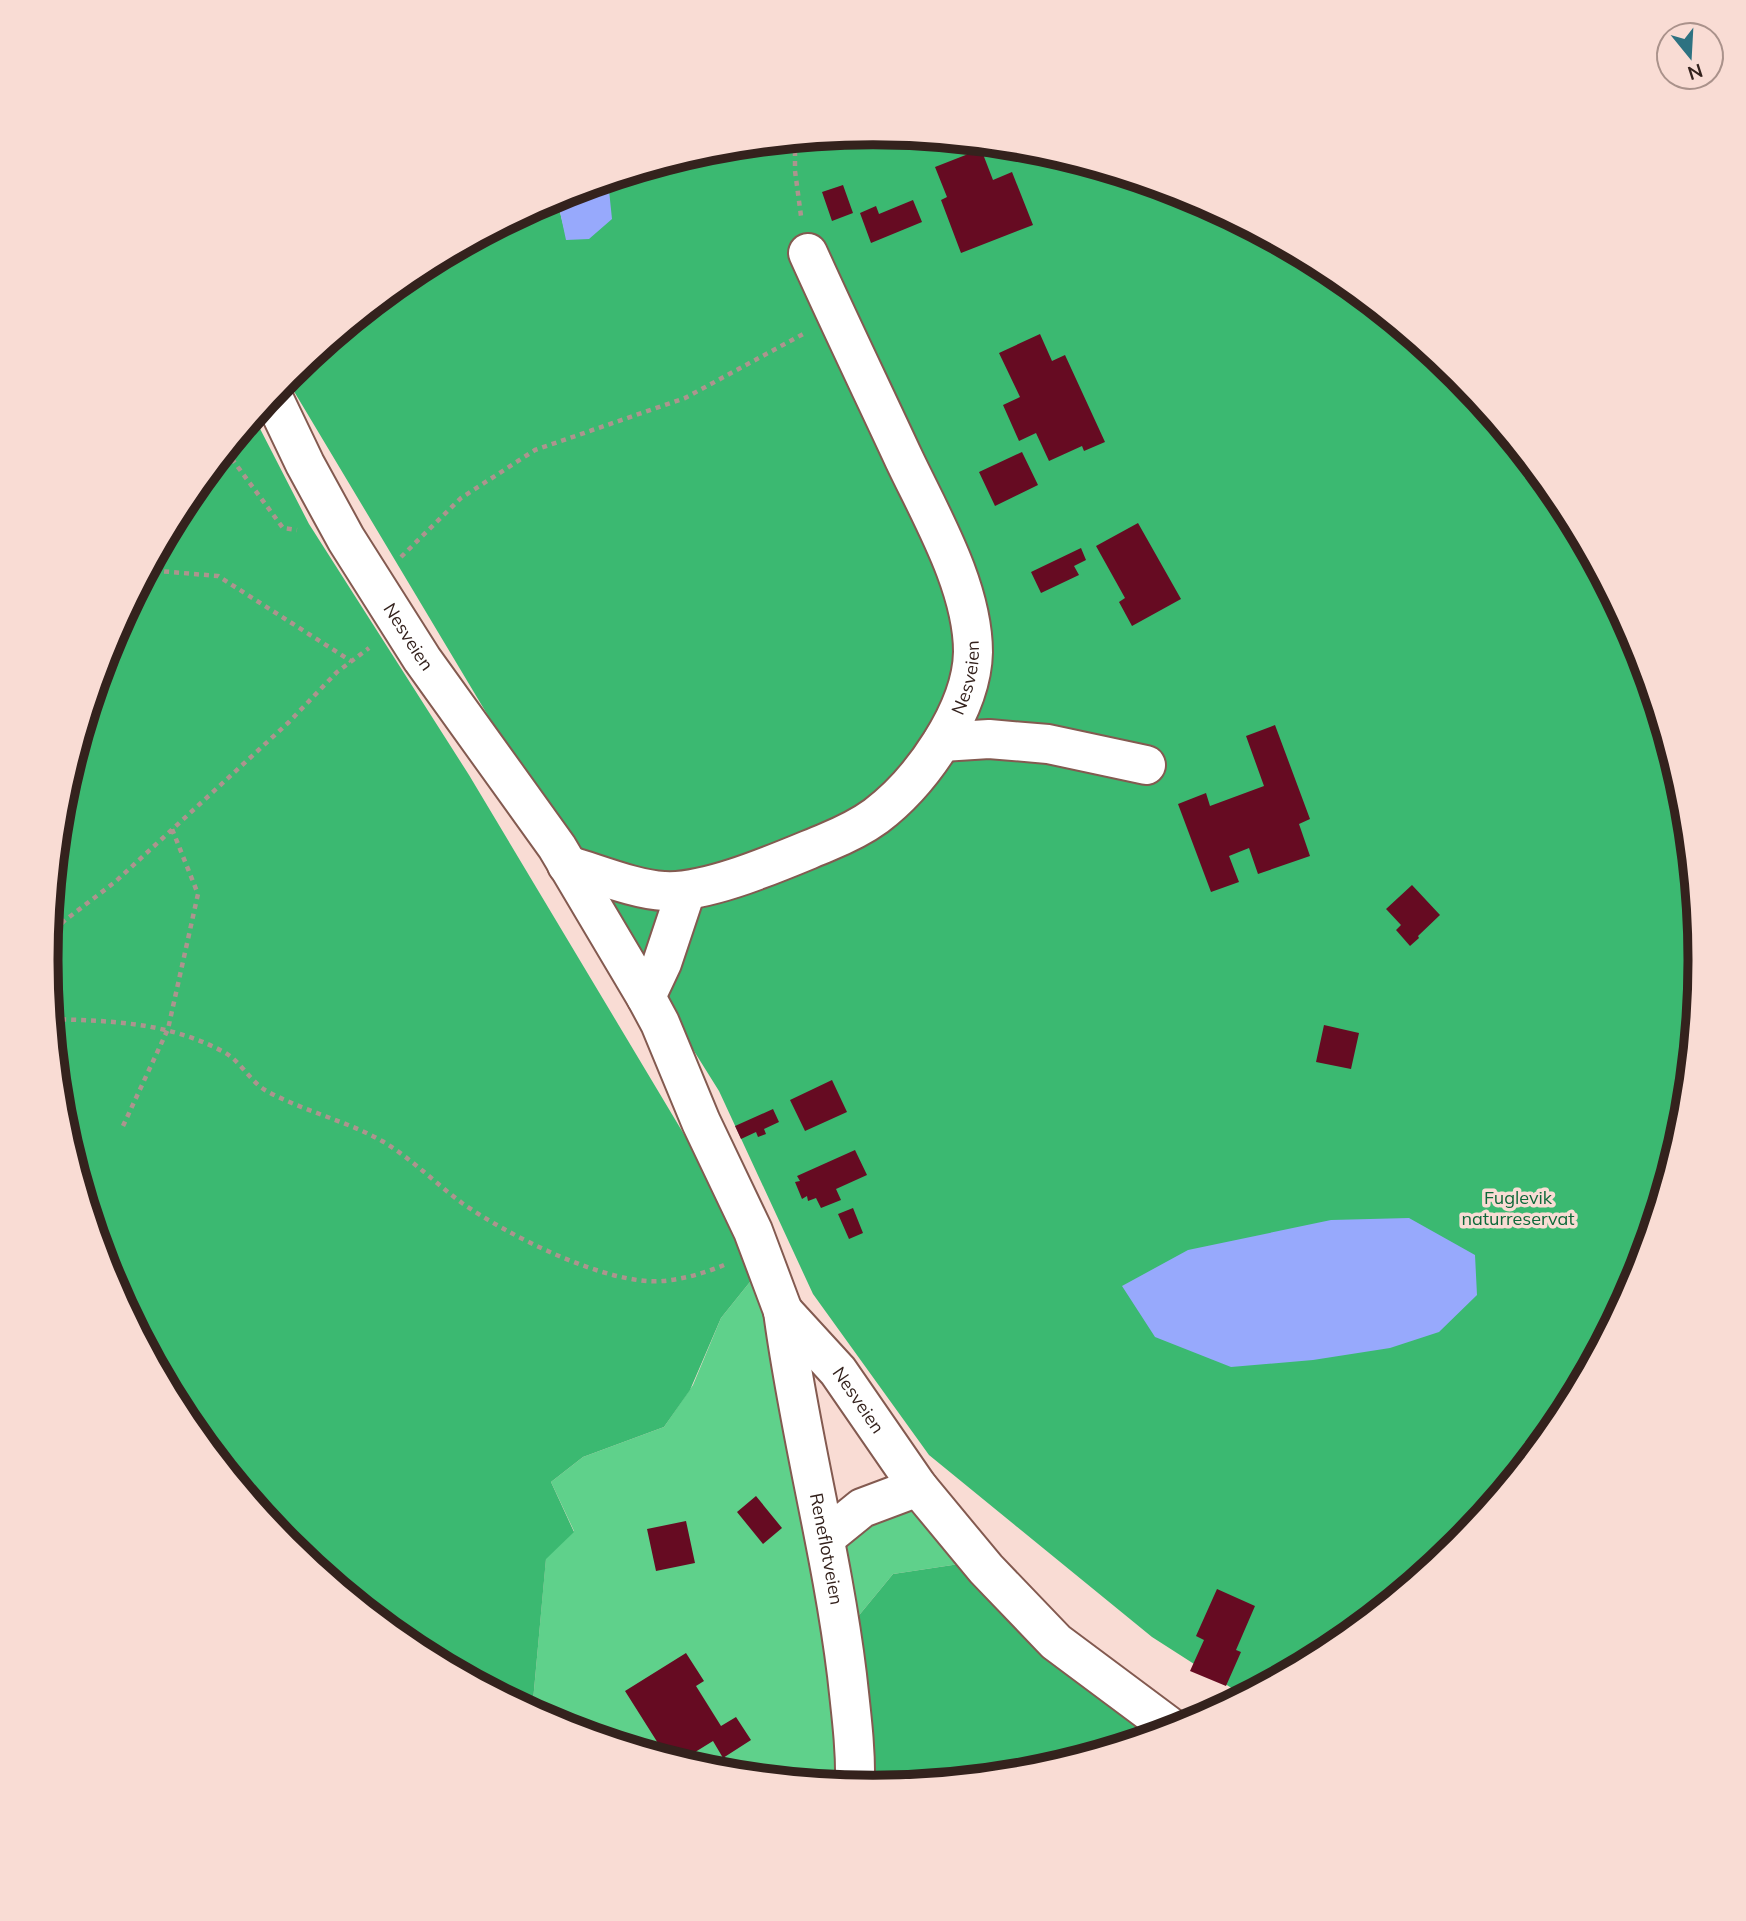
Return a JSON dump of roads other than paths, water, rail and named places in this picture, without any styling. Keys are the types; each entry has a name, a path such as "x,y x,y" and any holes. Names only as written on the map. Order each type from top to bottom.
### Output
{"street":[{"name":"Nesveien","path":"567,864 661,891 686,891 770,866 843,836 876,816 902,792 942,742 963,703 973,652 966,602 945,546 808,253"},
{"name":"Nesveien","path":"277,405 346,539 422,659 557,847 646,997 762,1251 783,1311 838,1371 918,1487 986,1569 1056,1642 1163,1722"},
{"path":"942,742 989,739 1048,744 1146,765"},
{"path":"646,997 662,963 686,891"},
{"name":"Reneflotveien","path":"783,1311 790,1363 840,1617 856,1750 855,1775"},
{"path":"825,1538 862,1508 918,1487"}],"water":[{"path":"609,190 612,219 589,239 566,240 560,212 565,206"},
{"path":"1409,1218 1475,1255 1477,1295 1439,1332 1390,1348 1313,1360 1231,1367 1155,1337 1122,1286 1188,1250 1331,1220"}],"park label":[{"name":"Fuglevik naturreservat","path":"1518,1208"}]}
